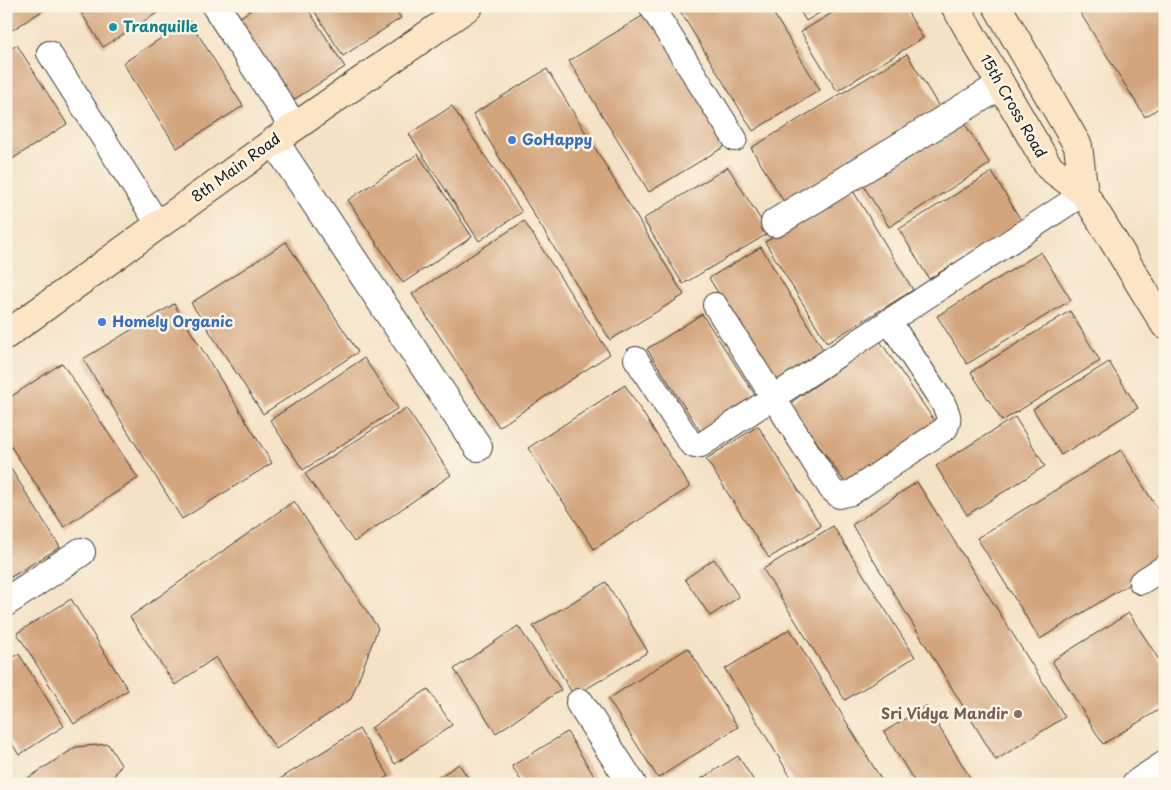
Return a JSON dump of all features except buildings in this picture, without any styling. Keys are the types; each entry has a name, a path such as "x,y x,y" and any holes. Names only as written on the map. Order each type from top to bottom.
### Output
{"street":[{"path":"216,6 284,134 478,447"},
{"name":"8th Main Road","path":"6,334 284,134 469,6"},
{"name":"15th Cross Road","path":"955,6 1049,167 1084,194 1165,325"},
{"name":"15th Cross Road","path":"998,6 1078,146 1084,194"},
{"path":"775,223 1001,85"},
{"path":"6,602 81,552"},
{"path":"580,703 632,784"},
{"path":"1136,784 1165,765"}],"lane":[{"path":"651,6 735,140"},
{"path":"49,53 158,224"},
{"path":"636,359 691,444 695,446 774,398 1084,194"},
{"path":"715,305 831,489 839,496 851,492 946,428 949,423 949,417 943,403 889,321"},
{"path":"1141,582 1165,567"}],"place":[{"name":"Tranquille","path":"113,27"},
{"name":"GoHappy","path":"512,140"},
{"name":"Homely Organic","path":"102,322"},
{"name":"Sri Vidya Mandir","path":"1018,714"}]}
